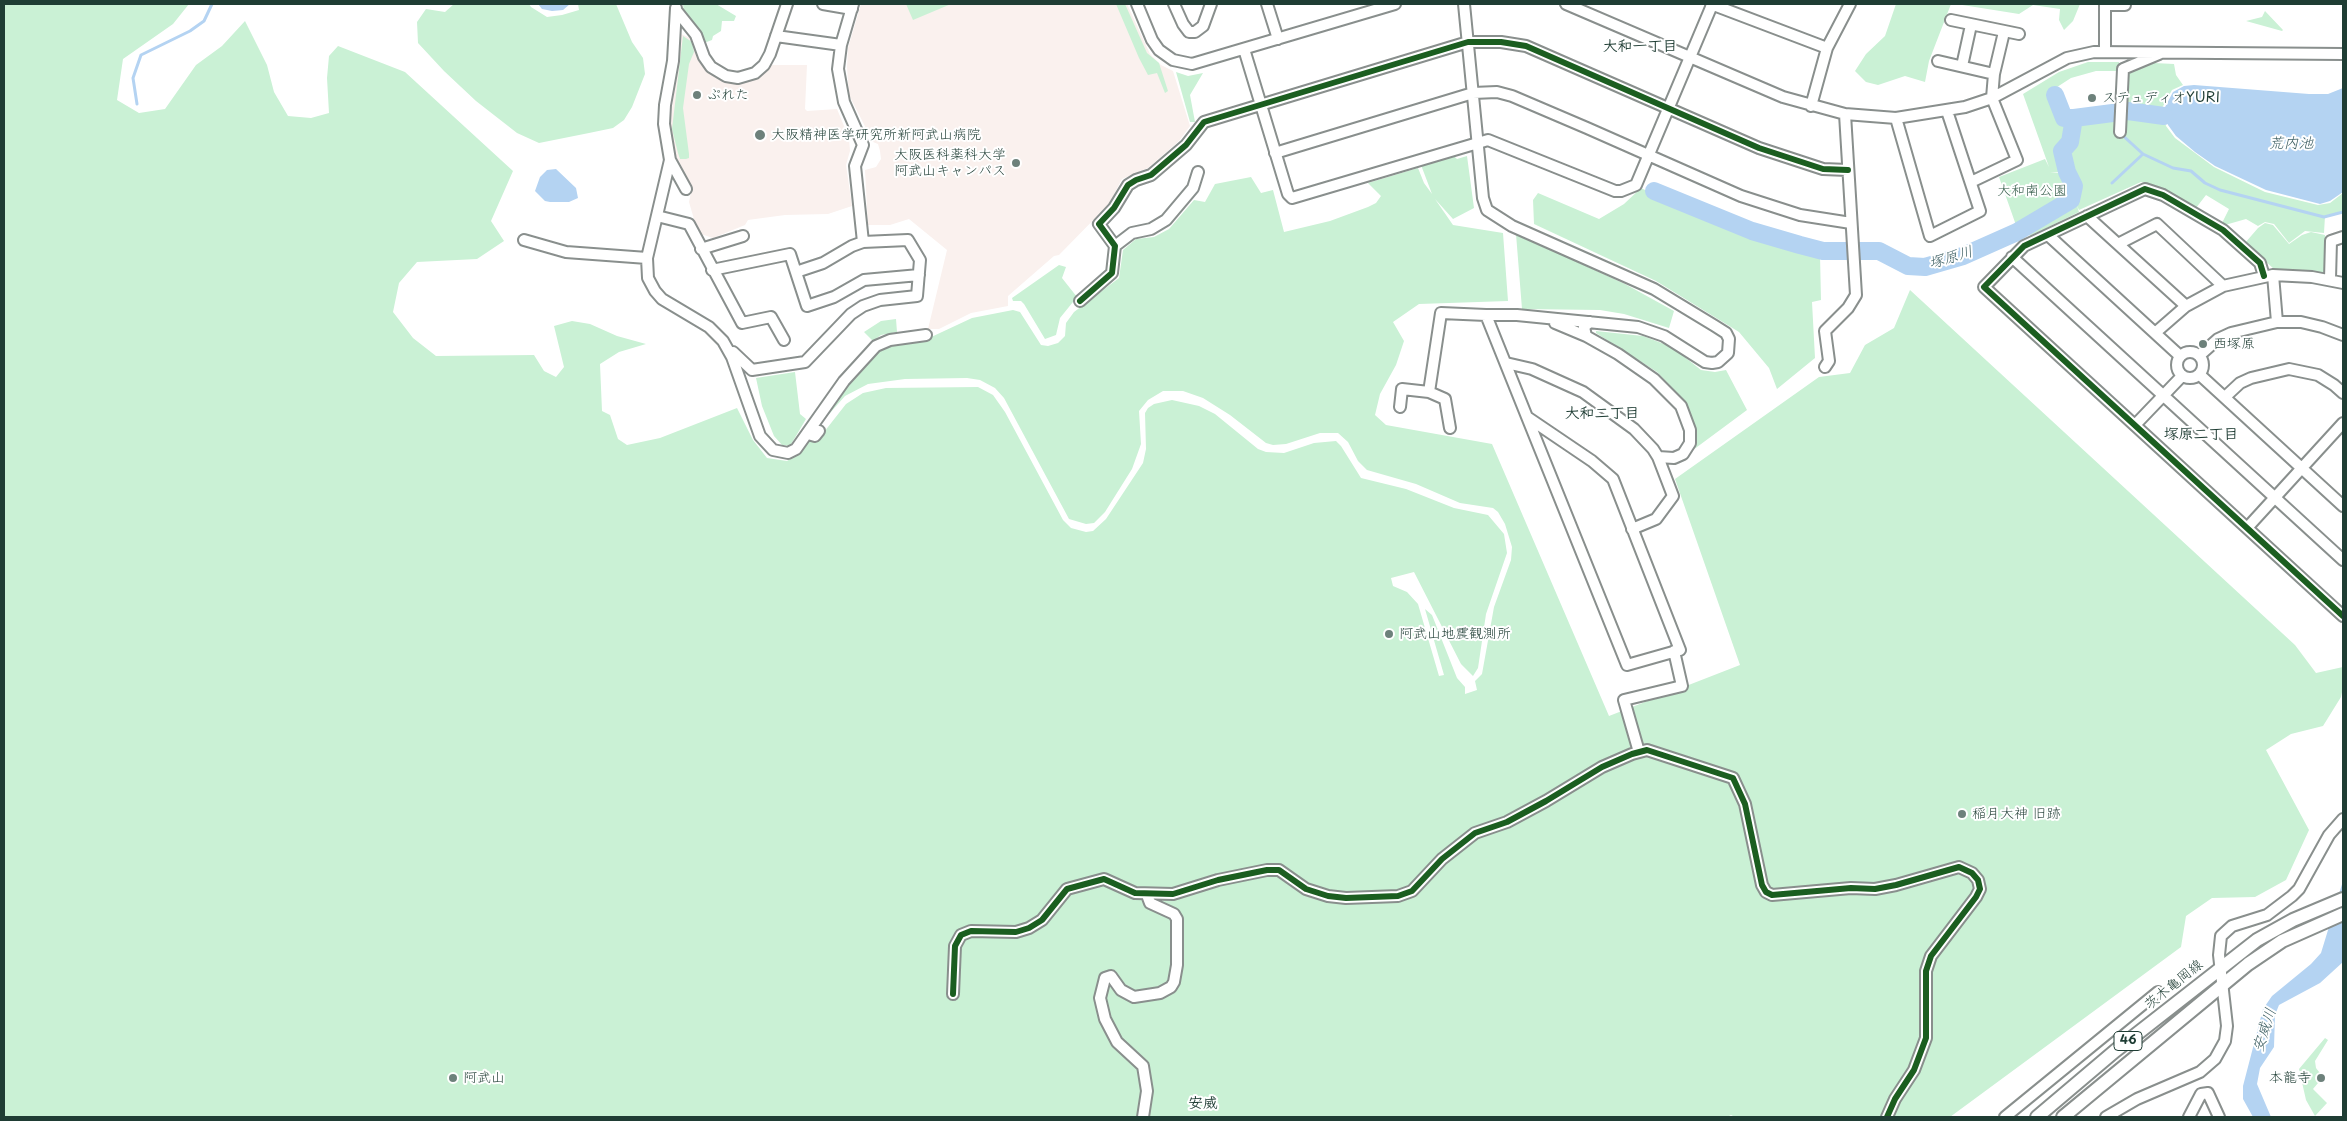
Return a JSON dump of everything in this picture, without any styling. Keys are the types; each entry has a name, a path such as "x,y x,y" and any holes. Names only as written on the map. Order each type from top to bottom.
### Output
{"main road":[{"name":"茨木亀岡線","path":"2038,1117 2220,967 2257,940 2316,910 2343,899"},
{"name":"46","path":"2064,1117 2222,985 2282,942 2343,914"}],"street":[{"path":"676,7 696,34 709,65 726,76 744,77 760,69 768,60 787,4"},
{"path":"822,4 853,6 842,45 838,69 842,94 863,145 855,166 863,242"},
{"path":"1137,4 1155,45 1173,60 1197,64 1395,4"},
{"path":"1174,4 1186,29 1195,32 1203,26 1210,4"},
{"path":"1267,4 1278,39"},
{"path":"1429,392 1441,313 1536,316 1638,327 1664,336 1705,362 1712,363 1724,358 1730,346 1726,333 1654,289 1512,226 1487,210 1483,198 1464,4"},
{"path":"1566,4 1811,106 1845,114 1896,118 1947,111 1992,98 2067,58 2105,51 2343,54"},
{"path":"1244,49 1288,194 1296,199 1478,141 1488,140 1615,191 1628,190 1636,185 1711,4 1827,48"},
{"path":"1811,106 1827,48 1850,4"},
{"path":"2105,51 2105,5 2125,5"},
{"path":"676,7 673,61 665,112 666,142 670,160 686,189"},
{"path":"1951,20 2018,34"},
{"path":"1962,66 1971,25"},
{"path":"1971,182 2017,160 1992,98 1994,74 2004,32"},
{"path":"776,36 842,45"},
{"path":"1080,301 1112,273 1115,246 1099,224 1114,208 1128,185 1151,175 1186,145 1204,122 1468,42 1501,42 1526,46 1787,158 1822,169 1848,170"},
{"path":"2120,132 2123,69 2164,52"},
{"path":"1938,61 1994,74"},
{"path":"1276,153 1473,93 1497,92 1512,96 1741,196 1800,215 1852,223"},
{"path":"1896,118 1930,236 1980,211 1947,111"},
{"path":"1825,367 1829,361 1825,331 1848,308 1856,295 1845,114"},
{"path":"670,160 647,258 648,278 655,291 662,298 709,327 752,370 805,362 863,306 880,300 917,296 920,260 908,240 863,242 822,263 796,272"},
{"path":"1115,246 1129,234 1151,229 1166,220 1193,188 1198,172"},
{"path":"2277,322 2268,275 2256,259 2223,230 2151,190 2139,190 2024,246 1984,287 2343,616"},
{"path":"657,216 689,224 742,323 771,317 784,340"},
{"path":"2087,216 2186,306"},
{"path":"2118,244 2157,224 2223,286"},
{"path":"2048,235 2180,356"},
{"path":"701,249 743,236"},
{"path":"2330,279 2331,241 2343,237"},
{"path":"524,240 566,252 647,258"},
{"path":"712,270 790,254 807,306 834,298 866,280 919,275"},
{"path":"2012,257 2343,560"},
{"path":"2155,333 2186,306 2223,286 2268,275 2330,279 2343,283"},
{"path":"1486,315 1506,363 1527,417 1627,665 1680,650 1613,479 1592,461 1527,417"},
{"path":"1536,316 1566,326 1618,354 1654,379 1681,406 1690,430 1688,456 1674,458 1658,457"},
{"path":"1586,336 1584,327 1590,322"},
{"path":"2200,355 2218,339 2232,333 2277,322 2301,322 2343,335"},
{"path":"726,346 734,362 754,423 766,444 773,450 788,453 796,448 808,434 826,403 874,348 886,340 926,335"},
{"path":"2187,352 2194,352 2200,355 2204,361 2204,368 2200,374 2188,379 2182,376 2177,366 2180,356 2187,352"},
{"path":"1506,363 1532,369 1584,392 1634,429 1658,457 1673,496 1656,519 1632,529"},
{"path":"2225,397 2240,384 2251,378 2290,369 2318,375 2343,393"},
{"path":"2200,374 2343,506"},
{"path":"2135,425 2182,376"},
{"path":"1400,407 1402,388 1429,392 1445,399 1450,428"},
{"path":"2247,528 2343,423"},
{"path":"808,434 815,436 819,431"},
{"path":"1639,752 1624,700 1682,686 1674,652"},
{"path":"952,994 955,946 960,935 971,931 1016,932 1030,928 1042,920 1068,889 1104,879 1112,881 1126,890 1147,895 1172,894 1218,880 1267,870 1279,870 1306,889 1328,896 1346,898 1398,896 1412,891 1442,859 1475,832 1507,822 1602,767 1647,750 1733,778 1745,804 1762,885 1766,892 1772,895 1851,888 1875,889 1959,867 1972,873 1978,880 1980,889 1976,898 1931,956 1926,971 1926,1038 1914,1070 1895,1099 1887,1117"},
{"path":"2106,1117 2137,1099 2200,1072 2212,1063 2221,1050 2227,1031 2218,944 2224,930 2238,923 2267,915 2285,902 2298,889 2330,835 2343,819"},
{"path":"1143,1117 1147,1091 1143,1066 1117,1042 1105,1019 1100,998 1105,978 1111,976 1121,990 1134,997 1160,993 1171,987 1174,982 1177,965 1177,919 1174,914 1150,903 1147,895"},
{"path":"2005,1117 2158,992"},
{"path":"2189,1117 2201,1094 2208,1092 2219,1117"}],"shaded area":[{"name":"大阪医科薬科大学 阿武山キャンパス","path":"861,4 1127,4 1150,54 1161,65 1173,71 1190,126 1179,141 1148,168 1122,179 1109,204 1059,255 1054,256 1008,296 1008,306 971,313 939,329 928,329 947,250 909,219 890,225 868,225 865,170 876,167 881,159 880,151 878,144 873,142 849,95 847,67 848,48"},
{"name":"大阪精神医学研究所新阿武山病院","path":"681,34 693,39 700,59 708,71 726,82 742,82 753,79 769,65 807,65 805,109 807,111 837,109 849,138 850,151 846,165 852,206 828,214 785,215 748,220 745,225 713,238 698,233 689,202 692,187 676,156 670,124"}],"green space":[{"path":"4,4 189,4 173,24 123,59 117,100 139,113 165,109 196,65 222,46 245,21 267,65 274,92 288,116 311,118 329,113 327,78 329,56 338,46 405,72 513,171 491,221 504,241 477,259 417,262 399,283 393,312 413,338 436,356 534,355 544,371 556,377 564,367 554,326 572,321 590,324 617,336 646,344 619,352 600,364 602,411 610,415 618,439 627,445 660,438 737,408 753,440 767,458 787,461 798,454 807,442 817,441 846,404 863,393 886,388 978,387 993,395 1005,412 1063,520 1071,528 1086,532 1093,531 1106,519 1143,463 1146,449 1145,413 1154,404 1172,400 1199,406 1215,414 1258,449 1266,452 1284,453 1314,443 1336,441 1361,478 1406,489 1454,508 1488,515 1504,534 1507,553 1486,614 1478,668 1473,676 1461,664 1414,572 1391,578 1393,586 1407,592 1418,604 1439,676 1444,675 1425,609 1432,615 1457,678 1465,687 1465,694 1477,690 1475,681 1482,674 1494,607 1511,560 1512,547 1505,524 1498,512 1493,508 1460,503 1416,484 1367,470 1358,461 1348,442 1338,433 1320,433 1286,444 1273,445 1266,443 1230,415 1203,398 1183,391 1163,391 1148,400 1139,411 1141,444 1132,469 1105,512 1094,523 1086,524 1069,519 1004,398 995,388 980,380 967,378 905,379 868,384 845,396 816,429 838,394 876,350 890,344 927,339 972,318 1013,310 1020,312 1041,345 1048,346 1058,343 1065,336 1066,323 1074,312 1119,278 1123,250 1136,239 1154,237 1169,229 1194,200 1205,202 1215,184 1251,177 1261,193 1273,190 1284,232 1330,221 1368,207 1376,203 1381,196 1368,183 1418,168 1424,183 1432,194 1421,165 1454,156 1457,159 1467,156 1474,208 1453,219 1435,199 1453,225 1503,233 1508,301 1419,304 1393,322 1404,341 1396,365 1380,394 1375,415 1386,425 1492,444 1609,716 1740,665 1675,479 1819,377 1850,373 1865,345 1894,328 1910,290 2295,645 2316,673 2343,667 2341,697 2323,726 2291,734 2266,750 2309,830 2286,880 2255,897 2212,898 2186,916 2181,947 1950,1117 1735,1117 1731,1115 1727,1117 4,1117"},
{"path":"454,4 529,4 547,17 579,10 578,4 616,4 632,42 643,58 645,74 632,107 624,120 613,128 539,143 517,133 476,101 418,43 417,22 426,9 445,12"},
{"path":"683,4 716,4 736,16 734,21 722,21 721,31 713,36 712,40 704,43 684,13"},
{"path":"906,4 951,4 913,20"},
{"path":"1116,4 1125,4 1147,53 1159,63 1168,91 1165,93 1157,73 1148,75"},
{"path":"1896,4 1951,4 1929,61 1925,82 1905,76 1878,85 1866,82 1855,71 1866,54 1885,36"},
{"path":"1956,4 2080,4 2073,21 2064,30 2059,20 2060,9 2033,5 2019,14"},
{"path":"2265,11 2282,31 2246,21 2262,17"},
{"path":"683,36 692,42 694,52 689,64 683,108 689,158 680,159 672,129"},
{"name":"大和南公園","path":"2088,62 2119,62 2118,71 2096,71 2071,78 2054,89 2053,95 2064,123 2073,125 2109,118 2114,115 2116,133 2125,134 2128,72 2154,63 2174,64 2176,75 2183,85 2172,90 2162,108 2166,126 2175,138 2214,167 2265,192 2318,205 2330,203 2343,193 2343,211 2325,216 2324,233 2305,231 2289,243 2274,224 2265,222 2258,226 2246,219 2225,225 2222,223 2229,209 2206,195 2196,208 2159,187 2141,182 2079,210 2077,206 2079,212 2030,236 2027,229 2075,203 2068,184 2060,172 2050,173 2060,173 2067,186 2069,198 2017,228 1999,177 2045,159 2049,167 2023,94 2059,72"},
{"path":"1176,72 1188,76 1203,73 1190,95 1195,122 1190,122"},
{"path":"1641,188 1704,219 1747,236 1820,255 1821,300 1812,302 1815,358 1777,389 1769,368 1739,332 1656,281 1534,224 1533,200 1538,193 1599,219 1624,204"},
{"path":"2265,223 2273,225 2289,244 2302,235 2311,232 2325,235 2325,272 2320,274 2274,269 2245,243"},
{"path":"1516,234 1625,284 1674,311 1669,328 1624,314 1600,310 1522,309"},
{"path":"1059,265 1066,267 1062,278 1077,297 1060,318 1056,335 1045,339 1024,304 1021,301 1013,301 1012,298"},
{"path":"896,319 897,332 881,335 873,341 864,332 881,321"},
{"path":"1596,331 1643,336 1672,347 1701,370 1715,372 1726,370 1747,410 1693,450 1696,430 1684,400 1657,372 1596,333"},
{"path":"795,372 800,414 806,419 790,446 782,445 774,436 762,406 756,378"},
{"path":"2325,1038 2328,1040 2315,1061 2316,1068 2323,1077 2313,1089 2327,1103 2315,1116 2306,1100 2299,1069"}],"water":[{"path":"538,4 570,4 563,10 552,11 542,9"},
{"name":"荒内池","path":"2194,85 2309,94 2328,94 2343,88 2343,192 2330,201 2320,204 2266,190 2215,166 2195,152 2176,136 2168,125 2164,109 2173,92 2184,86"},
{"path":"2109,106 2114,112 2109,117 2075,123 2070,117 2074,113"},
{"path":"556,169 576,188 578,198 569,202 550,202 545,201 535,191 540,177 547,170"},
{"name":"安威川","path":"2343,881 2343,962 2320,983 2279,1005 2275,1015 2274,1047 2260,1068 2257,1084 2271,1117 2253,1117 2243,1099 2243,1086 2263,1009 2272,996 2311,964 2321,953"}],"waterway":[{"path":"137,104 133,78 141,55 190,31 204,21 212,4"},
{"path":"2055,95 2064,118 2074,118"},
{"name":"塚原川","path":"1654,191 1752,231 1800,245 1823,251 1879,251 1908,266 1925,267 1963,256 2017,232 2071,200 2074,186 2067,172 2062,151 2070,142 2074,118 2128,111 2164,116"},
{"path":"2120,133 2143,154 2173,168 2191,171 2205,183 2220,190 2324,217 2343,212"},
{"path":"2112,183 2143,154"}],"cycle path":[{"path":"1080,301 1112,273 1115,246 1099,224 1114,208 1128,185 1151,175 1186,145 1204,122 1468,42 1501,42 1526,46 1759,148 1823,169 1848,170"},
{"path":"2264,276 2260,263 2223,230 2163,195 2145,189 2024,246 1984,287 2343,616"},
{"path":"953,994 955,946 961,935 971,931 1016,932 1029,928 1042,920 1067,889 1104,879 1135,893 1173,894 1218,880 1267,870 1279,870 1306,889 1328,896 1346,898 1398,896 1412,891 1442,859 1475,833 1507,822 1602,767 1632,754 1647,750 1733,778 1745,804 1762,885 1766,892 1772,895 1851,888 1875,889 1959,867 1972,873 1978,880 1980,889 1976,897 1931,956 1926,971 1926,1038 1914,1070 1895,1099 1887,1117"}],"place":[{"name":"ぷれた","path":"697,95"},
{"name":"ステュディオYURI","path":"2092,98"},
{"name":"大阪精神医学研究所新阿武山病院","path":"760,135"},
{"name":"大阪医科薬科大学 阿武山キャンパス","path":"1016,163"},
{"name":"西塚原","path":"2203,344"},
{"name":"阿武山地震観測所","path":"1389,634"},
{"name":"稲月大神 旧跡","path":"1962,814"},
{"name":"阿武山","path":"453,1078"},
{"name":"本龍寺","path":"2321,1078"}],"district":[{"name":"大和一丁目","path":"1640,47"},
{"name":"大和二丁目","path":"1602,414"},
{"name":"塚原二丁目","path":"2201,435"},
{"name":"安威","path":"1203,1104"}]}
